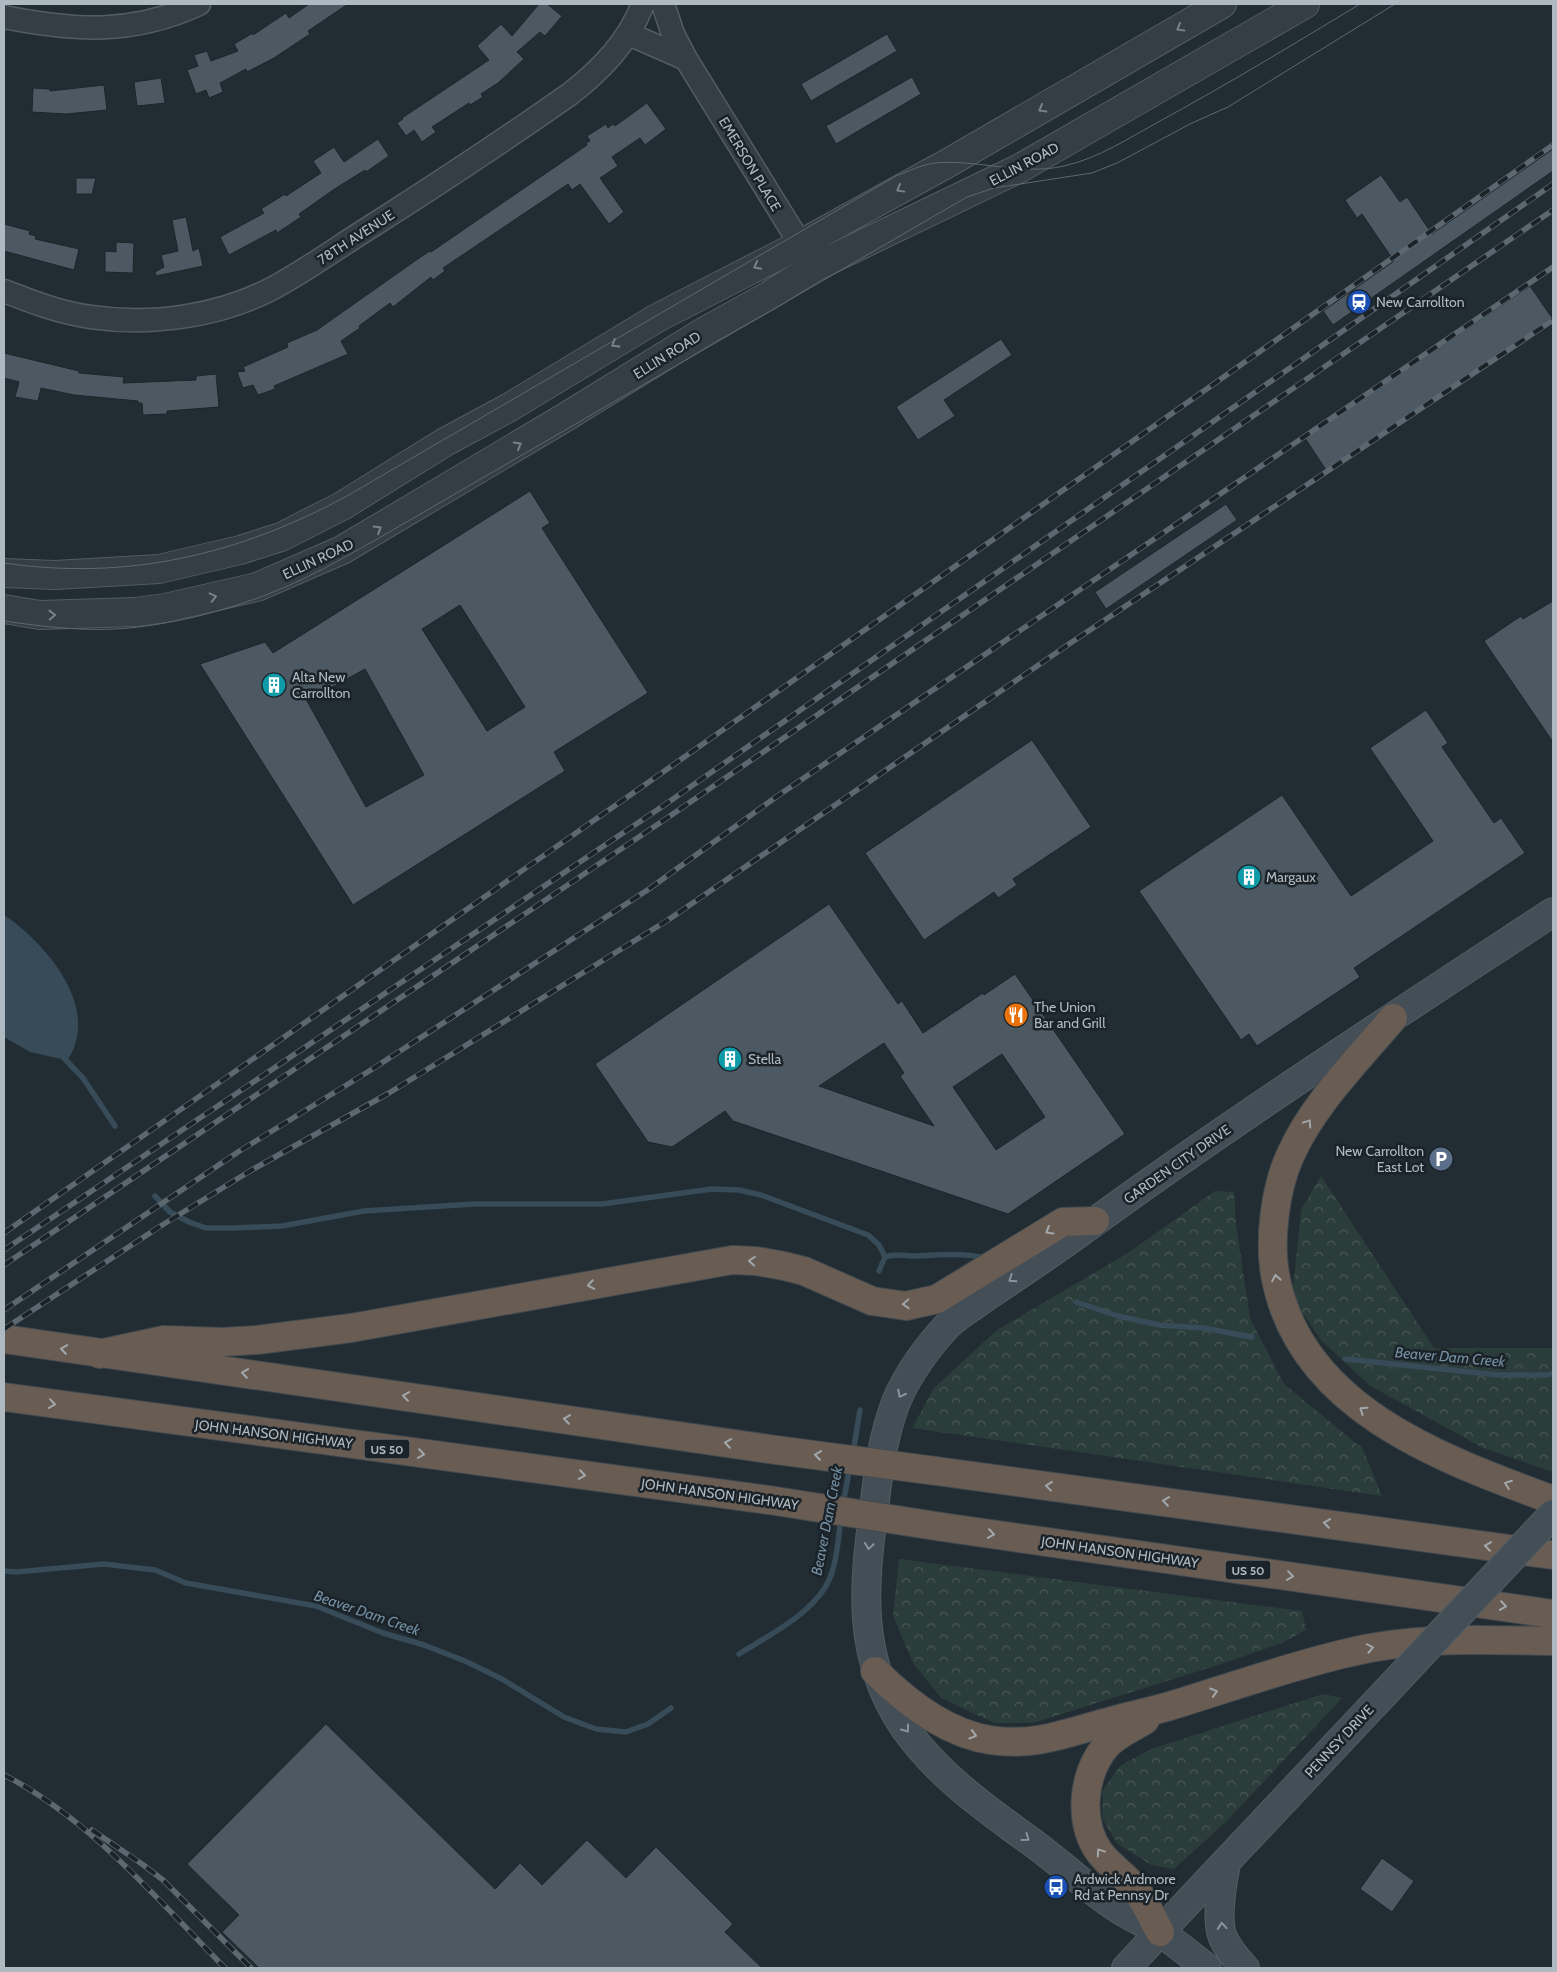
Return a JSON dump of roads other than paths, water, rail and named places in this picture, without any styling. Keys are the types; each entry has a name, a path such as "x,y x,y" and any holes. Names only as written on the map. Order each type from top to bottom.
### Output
{"highway":[{"path":"1393,1018 1306,1125 1289,1158 1275,1214 1272,1235 1272,1256 1278,1292 1295,1333 1309,1356 1355,1404 1389,1428 1420,1445 1490,1477 1553,1500"},
{"path":"99,1354 164,1340 224,1342 257,1340 351,1328 732,1260 756,1261 804,1271 872,1301 906,1306 937,1299 1063,1222 1095,1222"},
{"path":"16,1341 776,1450 1553,1555"},
{"name":"JOHN HANSON HIGHWAY","path":"4,1397 769,1500 942,1527 1553,1614"},
{"path":"875,1671 900,1694 934,1718 966,1733 994,1740 1026,1742 1046,1739 1167,1707 1293,1667 1348,1652 1390,1644 1480,1640 1553,1641"},
{"path":"1160,1932 1134,1886 1113,1868 1100,1853 1090,1834 1086,1814 1086,1794 1098,1756 1108,1744 1167,1707"}],"main road":[{"name":"GARDEN CITY DRIVE","path":"1207,1968 1160,1932 1116,1908 988,1810 950,1778 922,1750 903,1726 888,1700 875,1671 869,1638 865,1601 866,1563 878,1480 886,1438 897,1400 919,1361 950,1323 1183,1158 1553,912"},
{"name":"PENNSY DRIVE","path":"1126,1968 1183,1906 1226,1864 1553,1514"},
{"path":"1226,1864 1220,1900 1222,1935 1244,1968"}],"street":[{"path":"4,17 63,28 102,28 140,24 174,15 199,4"},
{"name":"78TH AVENUE","path":"4,291 56,309 82,315 135,320 205,312 242,302 274,288 430,190 535,119 591,77 615,53 629,34 643,4"},
{"name":"EMERSON PLACE","path":"663,4 673,34 686,59 799,245 815,268"},
{"path":"4,573 55,575 159,569 240,550 281,537 342,506 444,442 510,407 657,318 799,245 948,163 1222,4"},
{"name":"ELLIN ROAD","path":"4,609 40,615 135,612 165,608 248,589 282,577 342,550 571,414 705,331 815,268 1020,168 1305,4"},
{"path":"629,34 686,59"}],"water":[{"path":"4,915 18,925 46,953 68,986 75,1004 78,1023 76,1041 71,1054 66,1060 30,1052 4,1037"}],"waterway":[{"path":"61,1055 83,1078 115,1126"},
{"path":"155,1196 170,1212 189,1222 206,1228 234,1228 282,1226 364,1211 474,1204 602,1204 712,1189 739,1190 761,1195 868,1235 879,1245 885,1257"},
{"name":"Beaver Dam Creek","path":"879,1271 885,1257 893,1255 980,1257"},
{"name":"Beaver Dam Creek","path":"1076,1302 1118,1316 1159,1325 1203,1328 1252,1337"},
{"name":"Beaver Dam Creek","path":"1345,1359 1499,1375 1547,1375 1553,1373"},
{"name":"Beaver Dam Creek","path":"853,1453 860,1410"},
{"name":"Beaver Dam Creek","path":"843,1504 850,1467"},
{"name":"Beaver Dam Creek","path":"739,1654 787,1624 809,1607 818,1597 830,1579 833,1570 841,1518"},
{"name":"Beaver Dam Creek","path":"4,1571 16,1572 104,1564 155,1570 186,1583 316,1606 383,1633 424,1645 465,1661 502,1679 564,1717 596,1729 626,1732 648,1724 671,1708"}],"tram line":[{"path":"4,563 50,568 138,565 181,558 223,548 265,534 306,517 347,496 896,176 935,163 951,162 1048,169 1089,158 1125,141 1211,93 1360,4"},
{"path":"4,621 66,628 98,629 152,625 197,616 241,604 305,578 379,538 967,197 994,188 1092,173 1117,163 1192,123 1228,107 1395,4"}],"railway":[{"path":"4,1233 646,784 1553,145"},
{"path":"4,1250 663,806 1553,184"},
{"path":"4,1265 670,816 1553,210"},
{"path":"4,1310 238,1152 374,1068 649,889 776,797 1553,267"},
{"path":"4,1329 159,1227 250,1171 389,1093 668,920 1072,642 1553,320"},
{"path":"4,1775 35,1793 94,1837 122,1862 225,1968"},
{"path":"92,1830 163,1880 251,1968"}],"place":[{"name":"New Carrollton","path":"1359,302"},
{"name":"Alta New Carrollton","path":"274,685"},
{"name":"Margaux","path":"1249,877"},
{"name":"The Union Bar and Grill","path":"1016,1015"},
{"name":"Stella","path":"730,1059"},
{"name":"New Carrollton East Lot","path":"1441,1159"},
{"name":"Ardwick Ardmore Rd at Pennsy Dr","path":"1056,1887"}]}
